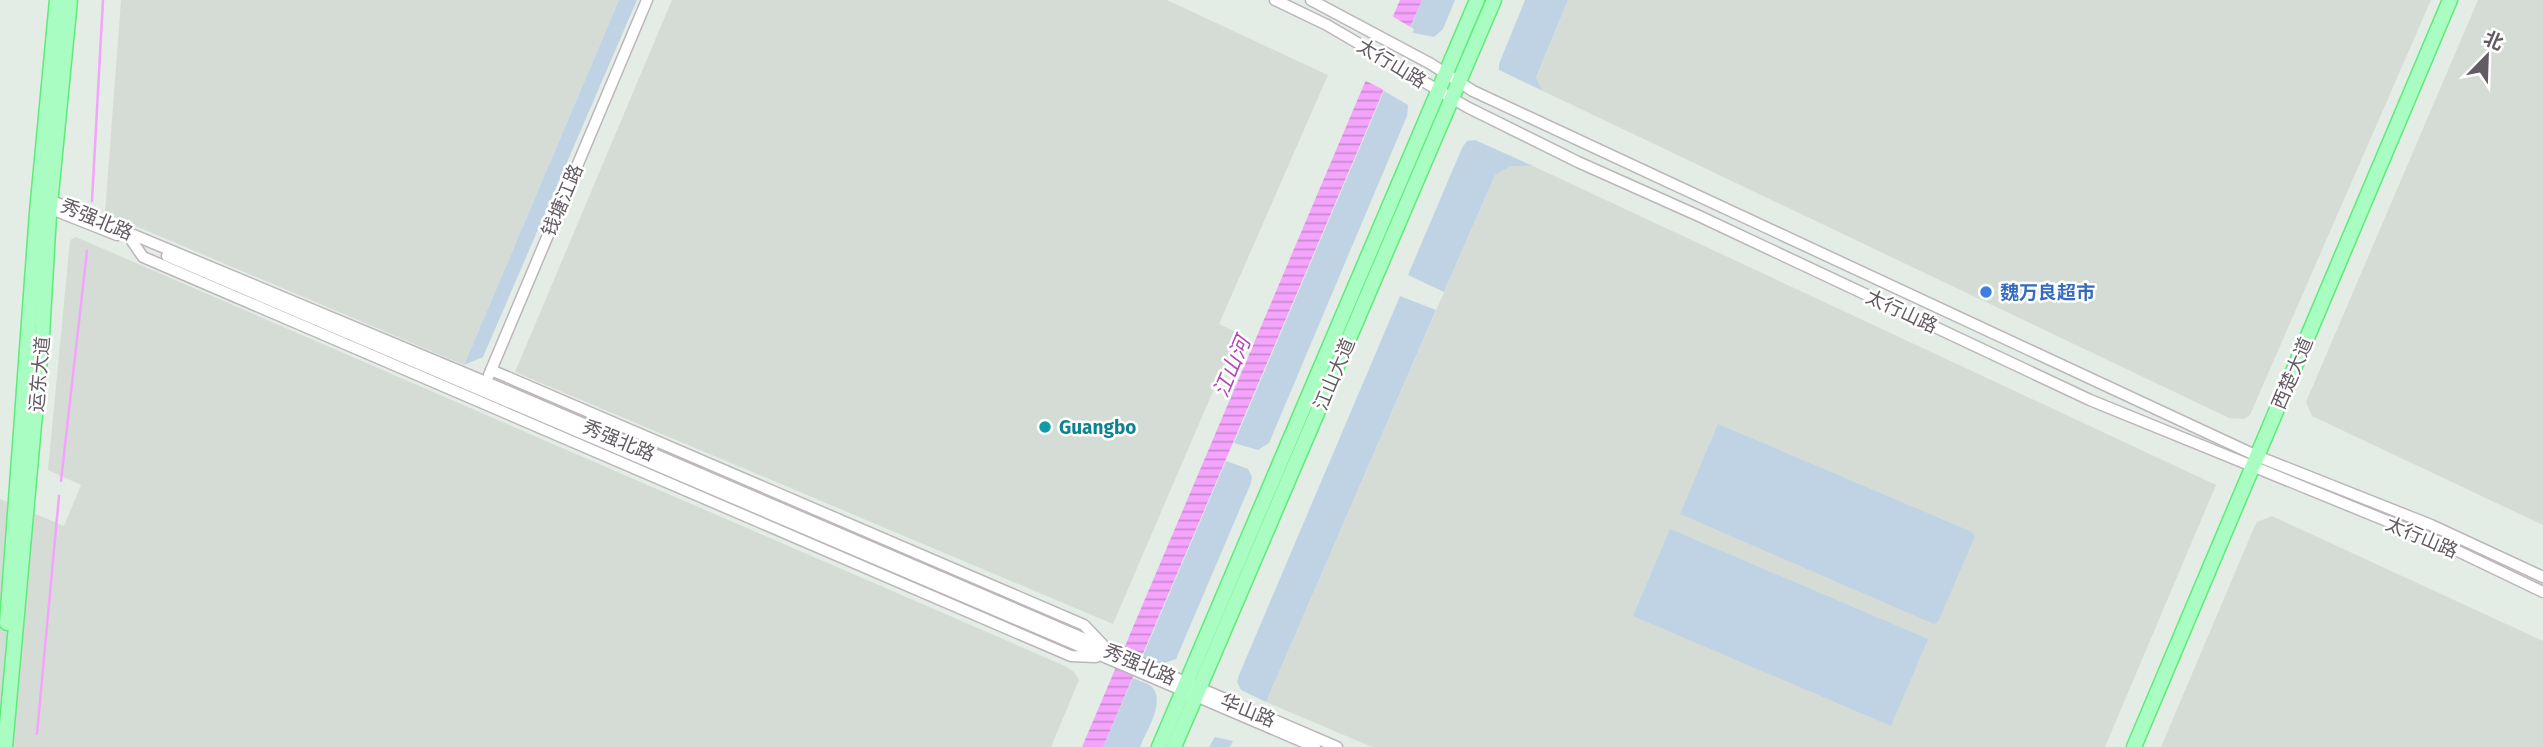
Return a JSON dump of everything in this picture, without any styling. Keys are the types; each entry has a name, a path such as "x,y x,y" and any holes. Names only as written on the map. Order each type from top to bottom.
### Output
{"main road":[{"name":"运东大道","path":"0,699 44,202 57,0"},
{"name":"运东大道","path":"5,747 40,361 44,202 70,0"},
{"name":"江山大道","path":"1174,747 1190,690 1477,0"},
{"name":"江山大道","path":"1159,747 1190,690 1453,99 1494,0"},
{"name":"西楚大道","path":"2134,747 2450,0"}],"street":[{"name":"钱塘江路","path":"478,401 647,0"},
{"name":"太行山路","path":"1275,0 1361,45 1453,99 1578,162 2078,394 2255,462 2431,524 2543,578"},
{"name":"太行山路","path":"1311,0 1413,54 1486,97 2255,462 2441,543 2543,592"},
{"name":"秀强北路","path":"44,202 484,386"},
{"name":"秀强北路","path":"44,202 484,386 1190,690"},
{"path":"132,241 143,257 1071,656 1107,654"},
{"path":"491,370 1084,625 1107,654"},
{"name":"华山路","path":"1190,690 1315,747"},
{"name":"华山路","path":"1190,690 1338,747"}],"shaded area":[{"path":"121,0 619,0 464,365 105,213"},
{"path":"619,0 637,0 483,357 464,365"},
{"path":"672,0 1167,0 1328,75 1219,324 1238,333 1113,624 515,372"},
{"path":"1400,0 1422,0 1103,747 1082,747"},
{"path":"1422,0 1455,0 1443,29 1434,37 1409,32"},
{"path":"1525,0 1568,0 1536,78 1543,91 1499,70"},
{"path":"1568,0 2431,0 2250,415 2244,419 2229,418 1543,91 1536,79"},
{"path":"2478,0 2543,0 2543,525 2312,416 2306,402"},
{"path":"1384,91 1408,105 1407,116 1269,443 1258,450 1234,443"},
{"path":"1475,140 1533,166 1511,166 1495,175 1444,292 1408,275 1462,148 1467,141"},
{"path":"1511,166 1533,166 2216,485 2105,747 1372,747 1266,702 1495,175"},
{"path":"76,237 1065,666 1074,672 1079,680 1051,747 0,747 0,499 64,526 81,485 48,470 70,240"},
{"path":"1400,296 1436,310 1266,702 1241,690 1237,682 1239,675"},
{"path":"1718,424 1972,532 1975,536 1938,622 1934,624 1680,514"},
{"path":"1226,461 1248,469 1252,477 1251,483 1176,659 1161,664 1142,658"},
{"path":"2272,516 2543,641 2543,747 2161,747 2253,530 2257,522"},
{"path":"1670,529 1928,639 1891,726 1633,616"},
{"path":"1133,678 1151,686 1156,694 1156,709 1150,726 1140,747 1103,747"},
{"path":"1215,737 1233,741 1230,747 1209,747"}],"pier":[{"path":"1390,15 1414,29 1388,92 1362,79"}],"waterway":[{"path":"92,201 103,0"},
{"path":"61,481 87,251"},
{"path":"37,734 59,496"}],"place":[{"name":"魏万良超市","path":"1986,292"},
{"name":"Guangbo","path":"1045,427"}],"water label":[{"name":"江山河","path":"1232,367"}]}
